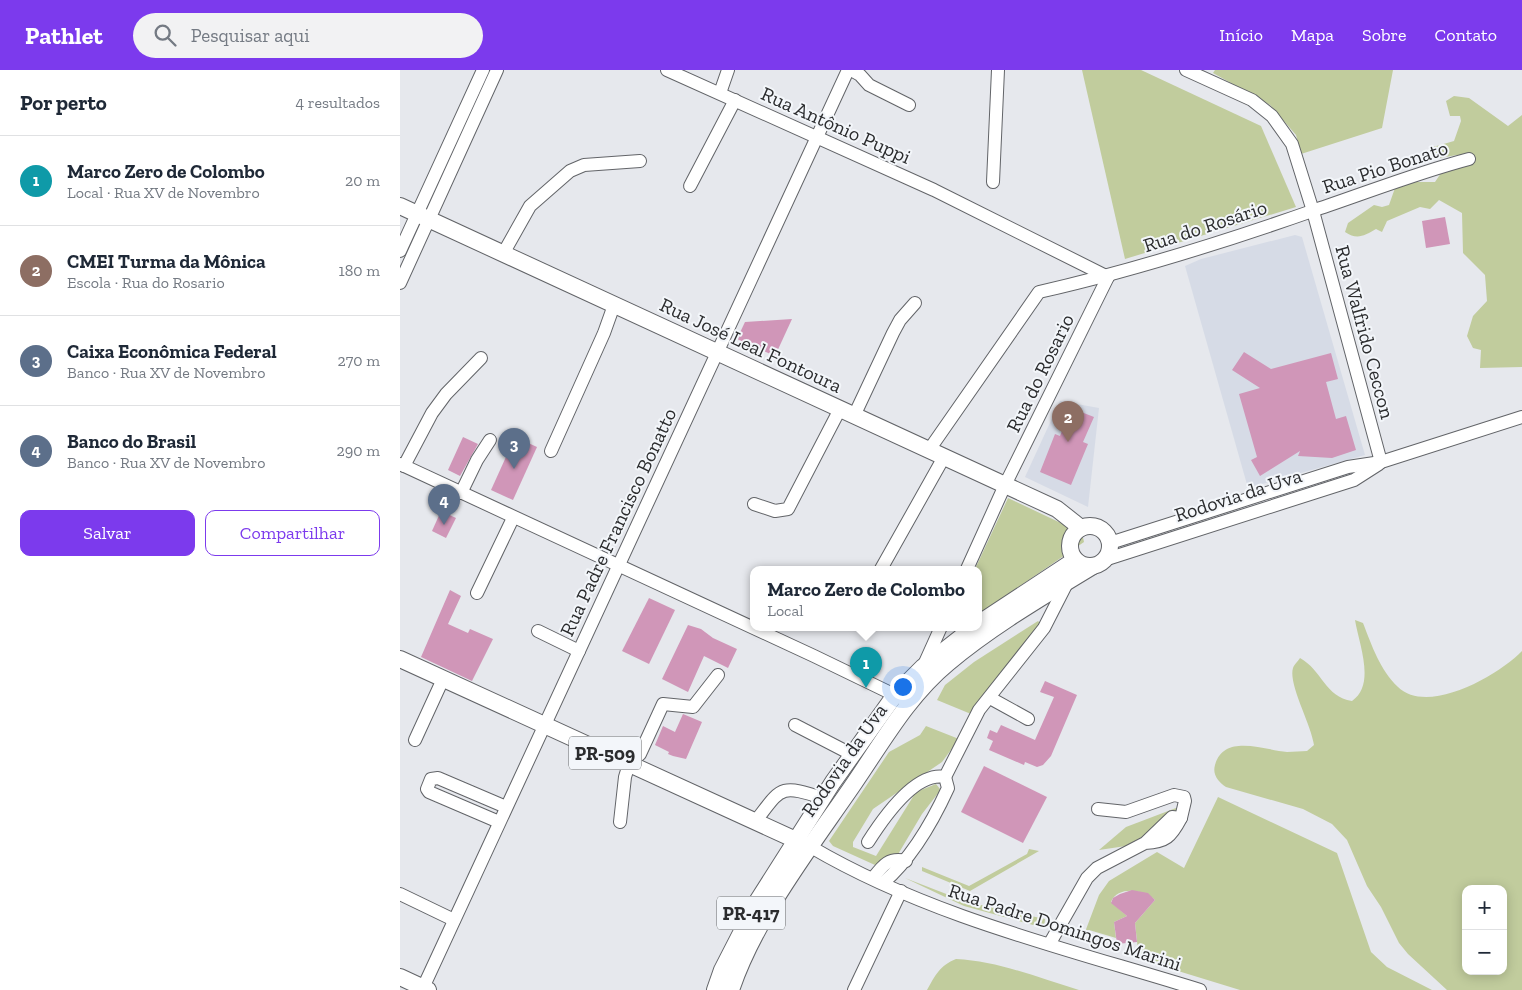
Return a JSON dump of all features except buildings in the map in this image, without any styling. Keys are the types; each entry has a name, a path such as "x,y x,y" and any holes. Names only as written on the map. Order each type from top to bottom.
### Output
{"main road":[{"name":"Rua José Leal Fontoura","path":"400,206 1056,509 1081,528"},
{"path":"1094,526 1104,532 1110,543 1108,555 1099,563 1086,566 1075,560 1072,555 1070,542 1076,531 1081,528 1094,526"},
{"path":"982,621 1075,560"},
{"name":"Rodovia da Uva","path":"715,990 722,970 758,900 909,704 947,664 993,630 1099,563"},
{"name":"Rodovia da Uva","path":"731,990 823,798 895,695 922,667 969,631"},
{"name":"PR-509","path":"400,659 803,843"},
{"path":"400,977 424,989"}],"street":[{"path":"400,283 423,217 483,70"},
{"path":"400,251 423,217 498,70"},
{"name":"Rua Antônio Puppi","path":"667,70 934,190 1108,277"},
{"path":"720,93 728,70"},
{"path":"849,70 860,75 868,86 909,105"},
{"name":"Rua Padre Francisco Bonatto","path":"424,989 499,822 718,353 816,136 849,70"},
{"path":"993,182 998,70"},
{"name":"Rua Walfrido Ceccon","path":"1191,71 1252,100 1272,116 1292,144 1313,211 1381,462"},
{"path":"690,186 735,100"},
{"name":"Rua Pio Bonato","path":"1313,211 1422,172 1469,159"},
{"path":"503,254 530,206 570,171 584,165 640,162"},
{"name":"Rua do Rosário","path":"936,453 1039,292 1108,277 1313,211"},
{"name":"Rua do Rosario","path":"1005,485 1108,277"},
{"path":"754,504 775,510 788,509 900,320 915,303"},
{"path":"551,451 604,333 614,305"},
{"path":"481,358 446,394 402,465 750,627"},
{"name":"Rodovia da Uva","path":"1110,543 1348,467 1381,462 1522,417"},
{"path":"461,493 477,460 490,440"},
{"path":"882,566 936,453"},
{"name":"Rodovia da Uva","path":"1099,563 1354,480 1381,462"},
{"path":"968,566 1005,485"},
{"path":"477,593 513,518"},
{"path":"878,880 889,861 896,859 906,861 948,788 945,777 974,720 1044,628 1068,581"},
{"path":"538,631 579,651"},
{"path":"758,631 895,695 909,704"},
{"path":"922,667 939,631"},
{"path":"620,822 625,777 629,764 640,754 663,704 693,707 718,675"},
{"path":"415,740 443,679"},
{"path":"990,698 1028,719"},
{"path":"796,725 853,755"},
{"path":"868,842 888,810 918,785 932,777 945,777"},
{"path":"499,822 429,792 427,789 431,779 438,778 506,807"},
{"path":"756,822 779,792 787,789 823,798"},
{"path":"1050,943 1092,873 1097,868 1145,843 1161,842 1167,839 1181,818 1185,801 1184,797 1174,796 1126,812 1098,809"},
{"name":"Rua Padre Domingos Marini","path":"803,843 902,891 982,924 1050,943 1200,990"},
{"path":"854,990 902,891"},
{"path":"400,894 454,920"}],"shaded area":[{"path":"1295,235 1302,237 1365,455 1248,488 1185,266 1201,259"},
{"path":"1060,401 1099,408 1088,507 1025,477"}],"green space":[{"path":"1082,70 1141,70 1261,126 1296,207 1125,259"},
{"path":"1215,70 1393,70 1382,128 1301,154 1296,135 1270,105 1213,73"},
{"path":"1454,96 1469,98 1508,126 1522,115 1522,367 1480,368 1481,350 1473,348 1467,336 1473,316 1487,301 1485,275 1463,253 1462,213 1439,200 1430,209 1420,207 1387,221 1382,232 1376,229 1364,235 1353,236 1345,232 1348,223 1374,205 1382,207 1389,205 1395,188 1416,182 1435,182 1443,170 1458,159 1457,155 1434,159 1429,156 1433,147 1454,141 1461,121 1460,116 1450,116 1446,101"},
{"path":"1008,498 1082,533 1084,542 982,612 982,566 976,566"},
{"path":"1355,620 1363,623 1381,665 1398,687 1411,695 1427,697 1444,695 1481,681 1511,661 1522,651 1522,990 1447,990 1408,954 1399,943 1381,907 1367,886 1347,840 1332,824 1303,809 1226,787 1215,775 1215,765 1220,755 1227,749 1236,746 1290,752 1307,751 1314,745 1294,684 1293,668 1300,658 1314,669 1329,689 1343,698 1352,701 1359,694 1363,685 1365,675"},
{"path":"1038,621 1041,624 971,714 937,700 945,685 974,662"},
{"path":"926,726 959,739 942,762 873,809 853,842 853,847 876,856 916,792 936,784 940,789 939,792 922,814 897,856 875,865 833,846 829,841 889,752 920,735"},
{"path":"1218,797 1337,853 1371,952 1387,967 1432,990 1240,990 1139,959 1135,923 1155,900 1139,892 1125,891 1119,893 1111,902 1127,916 1114,922 1116,938 1089,930 1085,932 1099,895 1109,881 1157,852 1184,868"},
{"path":"1176,808 1178,812 1126,846 1099,850 1126,827"},
{"path":"1029,849 1039,851 970,891 922,871 922,867 969,886 1027,854"},
{"path":"905,878 967,902 1045,919 1044,928 964,906"},
{"path":"956,959 972,960 1003,967 1079,990 927,990 942,968 950,961"}],"place":[{"name":"CMEI Turma da Mônica","path":"1068,442"},
{"name":"Caixa Econômica Federal","path":"514,469"},
{"name":"Banco do Brasil","path":"444,525"},
{"name":"Marco Zero de Colombo","path":"866,688"}]}
